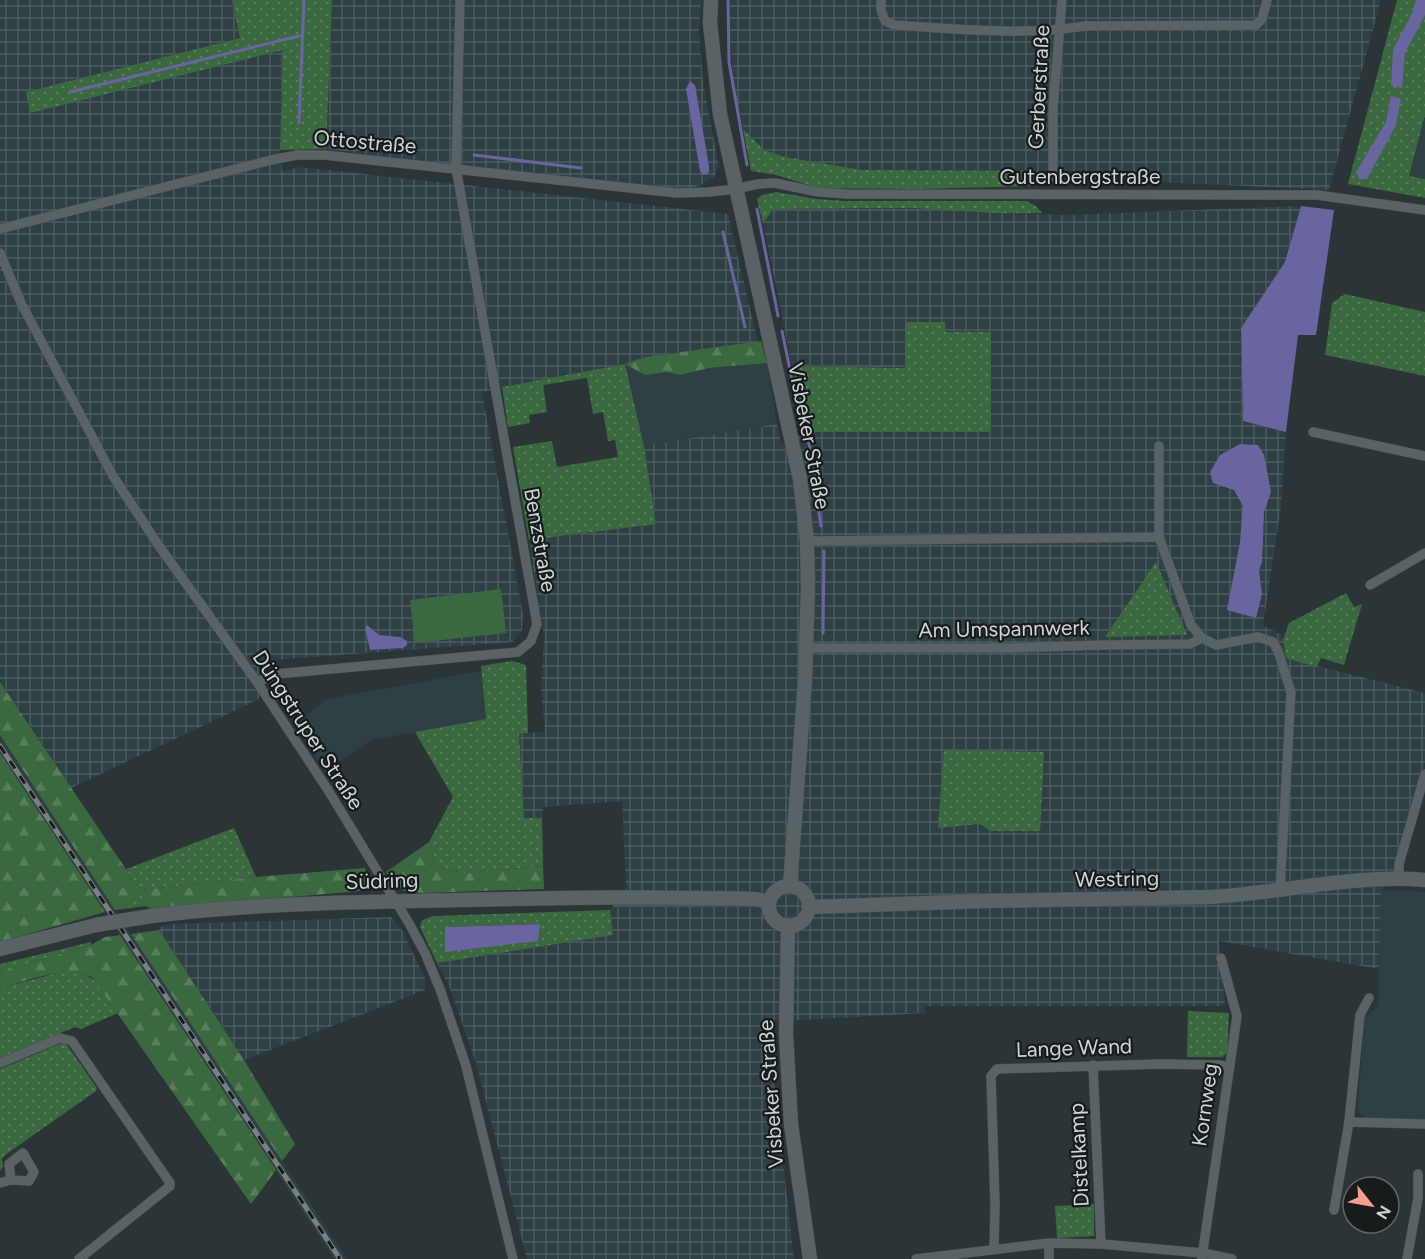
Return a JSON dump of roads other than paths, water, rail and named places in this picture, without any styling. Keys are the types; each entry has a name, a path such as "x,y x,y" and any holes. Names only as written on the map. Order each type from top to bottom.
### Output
{"main road":[{"name":"Visbeker Straße","path":"711,0 710,22 716,84 735,189 800,479 807,541 805,681 790,886"},
{"name":"Westring","path":"809,908 987,901 1165,899 1248,895 1347,881 1399,878 1425,880"},
{"path":"790,886 802,890 809,908 802,921 788,926 776,921 771,915 769,902 777,890 790,886"},
{"name":"Südring","path":"0,949 96,925 220,908 395,901 627,897 744,899 769,902"},
{"name":"Visbeker Straße","path":"788,926 786,1034 790,1113 810,1259"}],"street":[{"name":"Benzstraße","path":"257,682 276,674 518,652 531,640 537,624 456,168 460,0"},
{"path":"881,0 881,10 885,21 894,25 1002,30 1059,30 1085,26 1256,25 1262,19 1267,0"},
{"name":"Gerberstraße","path":"1053,177 1053,105 1062,0"},
{"name":"Ottostraße","path":"0,229 297,155 324,155 456,168 677,193 735,189"},
{"name":"Gutenbergstraße","path":"735,189 775,183 818,192 847,194 1317,195 1425,210"},
{"name":"Düngstruper Straße","path":"0,253 22,305 113,476 159,546 257,682 328,790 424,953 440,989 462,1055 513,1259"},
{"path":"1313,432 1425,456"},
{"path":"1159,446 1160,537 1191,625 1202,638"},
{"path":"807,541 1160,537"},
{"path":"1370,585 1425,553"},
{"name":"Am Umspannwerk","path":"806,648 1011,648 1190,644 1202,638 1216,645 1258,637 1273,642 1291,692 1280,891"},
{"path":"1399,878 1399,864 1425,774"},
{"name":"Kornweg","path":"1202,1256 1237,1016 1221,958"},
{"path":"1334,1210 1349,1122 1360,1015 1369,998"},
{"path":"0,1063 60,1038 72,1041 170,1183 170,1186 79,1259"},
{"name":"Lange Wand","path":"994,1250 995,1205 990,1076 997,1069 1161,1064 1229,1067"},
{"name":"Distelkamp","path":"1093,1065 1101,1244"},
{"path":"1349,1122 1425,1124"},
{"path":"1407,1259 1418,1198 1418,1174"},
{"path":"0,1184 10,1180"},
{"path":"1049,1243 1049,1259"},
{"path":"916,1259 1049,1243 1101,1244 1232,1259"}],"waterway":[{"path":"299,123 304,0"},
{"path":"728,0 729,62 747,165"},
{"path":"70,92 303,35"},
{"path":"474,155 581,168"},
{"path":"757,209 778,316"},
{"path":"723,232 745,327"},
{"path":"782,331 796,399"},
{"path":"804,425 810,448 821,526"},
{"path":"823,633 824,551"}],"railway":[{"path":"0,746 340,1259"}]}
